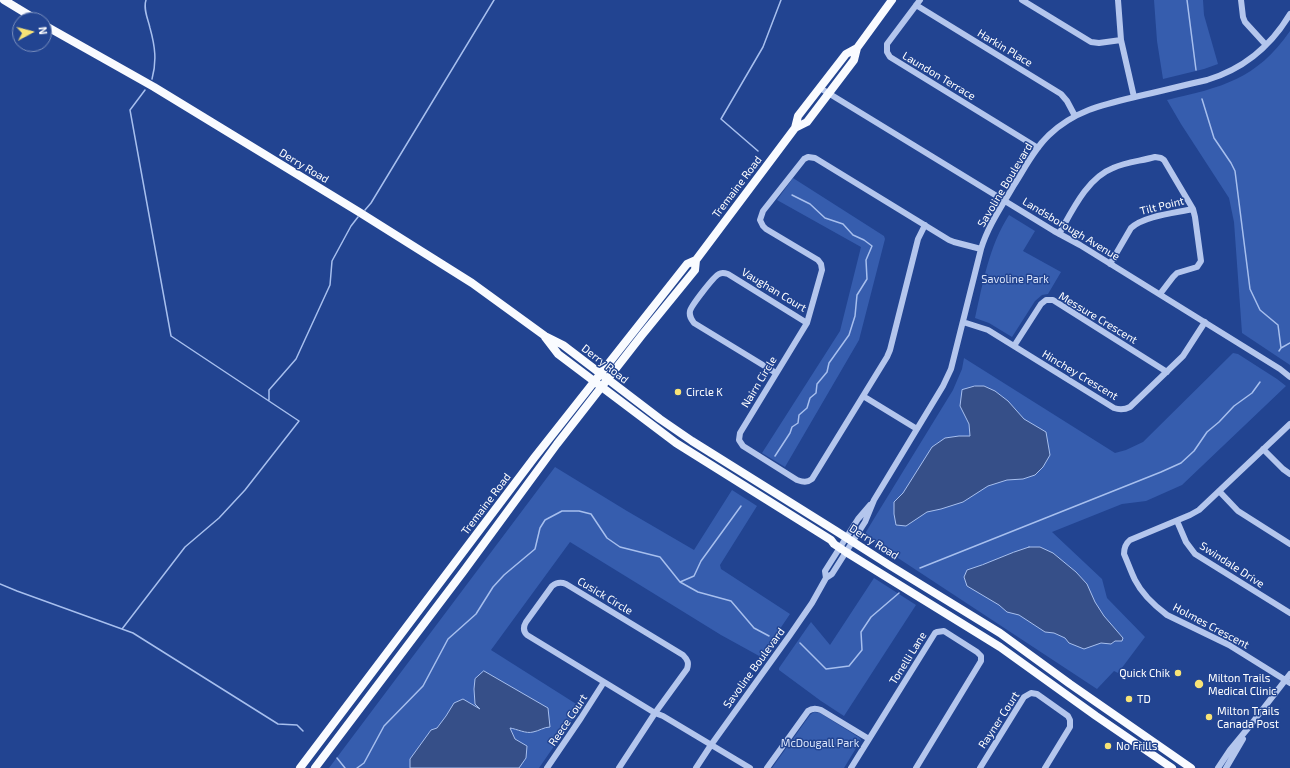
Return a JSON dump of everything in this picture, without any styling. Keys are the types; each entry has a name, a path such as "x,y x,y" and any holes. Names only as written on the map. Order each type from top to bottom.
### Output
{"main road":[{"path":"4,0 23,12"},
{"name":"Tremaine Road","path":"795,128 807,122 854,60 857,48 892,0"},
{"name":"Derry Road","path":"52,29 154,87 472,283 545,336 563,345 660,419 692,441 849,540 1000,632 1070,684 1191,768"},
{"name":"Tremaine Road","path":"300,768 529,464 687,264 696,260 795,128 798,116 846,54 857,48"},
{"name":"Tremaine Road","path":"315,768 558,444 695,270 696,260"},
{"name":"Derry Road","path":"545,336 558,354 593,382 676,443 831,540 843,550 1000,647 1172,768"}],"street":[{"path":"1022,0 1091,42 1099,43 1121,40"},
{"path":"1118,0 1121,40 1134,97"},
{"path":"1241,0 1245,22 1266,45"},
{"name":"Harkin Place","path":"918,2 1061,94 1075,116"},
{"name":"Laundon Terrace","path":"918,2 887,44 887,52 890,57 1038,148"},
{"name":"Savoline Boulevard","path":"696,768 812,603 826,578 825,571 865,522 874,500 947,378 981,249 990,227 1038,148 1063,123 1075,116 1099,106 1222,75 1246,62 1266,45 1281,28 1290,14"},
{"name":"Landsborough Avenue","path":"820,88 1160,294 1280,369 1290,377"},
{"name":"Nairn Circle","path":"925,225 918,238 890,350 885,362 812,479 802,482 743,446 739,440 740,433 808,322 822,270 821,264 814,258 766,229 760,220 763,211 804,159 808,157 815,158 954,242 981,249"},
{"path":"1059,234 1086,188 1095,178 1114,167 1155,157 1161,158 1164,160 1193,209 1201,261 1197,268 1177,273 1173,276 1160,294"},
{"name":"Tilt Point","path":"1110,264 1131,228 1136,224 1148,219 1193,209"},
{"name":"Vaughan Court","path":"776,373 694,323 690,315 692,307 715,276 724,273 808,322"},
{"name":"Messure Crescent","path":"1014,346 1043,301 1053,300 1167,372"},
{"name":"Hinchey Crescent","path":"963,322 988,330 1114,408 1118,409 1130,407 1167,372 1183,356 1205,322"},
{"path":"863,396 917,429"},
{"name":"Holmes Crescent","path":"1288,682 1229,645 1167,615 1140,588 1124,554 1124,550 1126,544 1130,540 1200,510 1290,424"},
{"path":"1263,449 1290,474"},
{"path":"1219,491 1238,511 1290,544"},
{"name":"Swindale Drive","path":"1177,521 1186,542 1195,554 1290,613"},
{"name":"Cusick Circle","path":"655,714 687,669 688,661 686,658 566,584 561,582 555,584 526,622 524,628 526,635 655,714 664,716 750,768"},
{"name":"Tonelli Lane","path":"852,768 934,633 941,631 947,633 977,652 981,656 981,661 916,768"},
{"path":"1218,768 1230,750 1288,682 1290,674"},
{"name":"Reece Court","path":"546,768 604,682"},
{"name":"Rayner Court","path":"980,768 1024,697 1031,693 1038,694 1068,716 1070,720 1070,727 1045,768"},
{"path":"767,768 808,711 811,709 817,708 821,710 869,739"},
{"path":"619,768 655,714"},
{"path":"1226,768 1249,727"}],"green space":[{"path":"1154,0 1203,0 1204,15 1218,64 1163,79 1157,41"},
{"path":"1290,31 1290,365 1242,333 1234,222 1229,198 1167,100 1205,91 1236,79 1251,71 1277,48"},
{"path":"793,178 884,236 885,239 859,340 785,467 762,453 840,331 861,247 777,200"},
{"name":"Savoline Park","path":"1009,215 1035,231 1023,251 1061,272 1048,294 1042,295 1035,301 1012,337 989,323 975,318 984,278 996,239"},
{"path":"1233,353 1238,354 1286,386 1182,485 1146,501 1122,504 1052,532 1102,579 1107,598 1145,637 1118,673 1114,671 1097,689 866,537 866,532 953,390 962,369 964,358 1115,453 1126,450 1143,442"},
{"path":"555,467 694,550 732,490 757,506 720,565 721,569 790,614 761,657 721,635 570,542 491,650 581,707 539,768 329,768"},
{"path":"874,578 916,605 844,716 779,670 779,668 811,622 830,645"},
{"name":"McDougall Park","path":"814,712 820,713 860,738 861,740 844,768 772,768 810,715"}],"shaded area":[{"path":"975,386 984,386 995,391 1008,401 1024,419 1046,432 1050,455 1043,467 1035,475 1023,479 1007,480 988,486 963,502 927,512 906,526 896,525 894,502 903,493 932,447 945,438 970,436 969,424 960,406 962,390"},
{"path":"1029,547 1040,547 1053,553 1076,572 1087,584 1095,602 1104,616 1123,638 1122,641 1115,641 1111,644 1101,643 1084,649 1069,643 1065,638 1054,633 1045,632 1019,615 1007,612 999,605 967,586 964,577 967,570"},
{"path":"484,671 548,708 550,727 530,732 510,728 515,739 527,746 526,758 519,768 410,768 410,759 431,730 437,728 454,703 463,699 480,709 475,704 475,679"}],"waterway":[{"path":"146,0 145,10 155,54 152,79"},
{"path":"365,210 371,203 494,0"},
{"path":"758,151 721,119 763,47 781,0"},
{"path":"1187,0 1196,70"},
{"path":"122,629 185,547 219,518 245,490 299,421 171,336 130,110 145,90"},
{"path":"1202,99 1214,138 1235,171 1250,289 1260,310 1278,325 1281,348"},
{"path":"775,456 790,433 792,427 798,423 799,415 807,408 810,398 816,393 817,384 827,372 829,363 849,335 855,316 857,295 867,279 866,260 872,246 853,235 843,224 825,218 810,204 792,195"},
{"path":"269,400 269,390 296,359 330,285 332,261 351,226 358,217"},
{"path":"1279,351 1281,348 1290,343"},
{"path":"920,568 1181,463 1194,451 1207,432 1234,406 1252,393 1260,382"},
{"path":"680,582 694,576 701,561 741,506"},
{"path":"357,768 364,763 384,726 423,686 448,639 476,614 493,587 504,575 535,549 540,528 545,520 562,511 579,511 591,514 607,538 620,547 660,557 680,582 698,592 731,601 754,628 769,636"},
{"path":"0,584 133,633 278,724 297,725 303,731"},
{"path":"800,643 826,669 849,666 862,650 861,632 871,617 899,593"},
{"path":"337,758 345,768"}],"place":[{"name":"Circle K","path":"678,392"},
{"name":"Quick Chik","path":"1178,673"},
{"name":"Milton Trails Medical Clinic","path":"1199,684"},
{"name":"TD","path":"1129,699"},
{"name":"Milton Trails Canada Post","path":"1209,717"},
{"name":"No Frills","path":"1108,746"}]}
